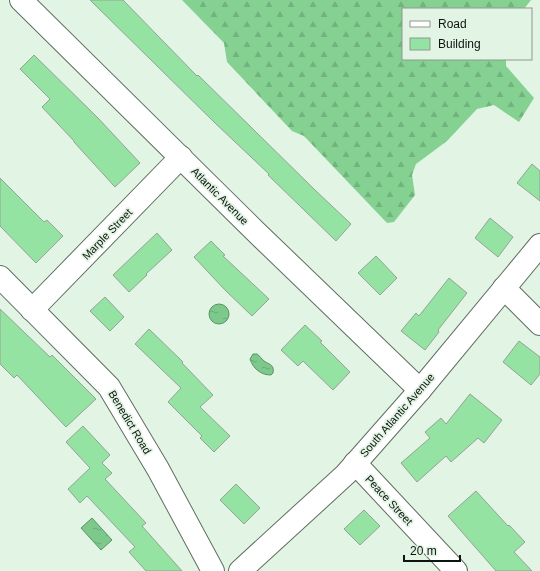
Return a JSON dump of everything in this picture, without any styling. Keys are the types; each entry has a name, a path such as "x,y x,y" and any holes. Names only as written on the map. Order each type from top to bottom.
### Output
{"street":[{"name":"Atlantic Avenue","path":"20,0 255,231 420,390"},
{"name":"Marple Street","path":"32,310 181,157"},
{"name":"South Atlantic Avenue","path":"240,571 346,474 420,390 540,246"},
{"name":"Benedict Road","path":"0,277 109,387 158,469 213,571"},
{"path":"504,288 540,324"},
{"name":"Peace Street","path":"355,463 456,571"}],"green space":[{"path":"182,0 531,0 525,8 402,8 402,60 506,60 506,66 534,98 519,122 494,105 477,109 447,141 416,164 412,175 415,195 394,222 387,223 304,136 292,131 227,62 224,43"}],"water":[{"path":"219,304 226,307 229,314 226,321 219,324 212,321 209,314 212,307"},
{"path":"253,354 258,354 264,361 273,367 273,373 271,375 264,374 255,368 250,359"},
{"path":"92,518 112,540 101,550 81,528"}],"building":[{"path":"90,0 123,0 197,76 198,75 351,224 336,241 268,175 269,174"},
{"path":"34,55 98,118 140,163 115,187 42,107 50,99 20,69"},
{"path":"532,164 540,171 540,201 517,183"},
{"path":"0,178 44,222 47,220 63,236 36,263 0,226"},
{"path":"490,218 513,237 498,257 475,238"},
{"path":"157,233 172,250 129,292 113,275"},
{"path":"211,241 225,255 223,256 269,299 252,316 194,257"},
{"path":"376,256 397,278 380,295 358,273"},
{"path":"449,278 467,293 438,330 439,332 425,350 401,331 416,313 419,316"},
{"path":"105,297 124,317 110,331 90,311"},
{"path":"0,309 50,357 52,355 96,399 66,427 17,375 14,378 0,364"},
{"path":"305,325 322,341 320,342 350,372 333,390 303,361 298,366 281,350"},
{"path":"149,329 183,362 182,363 213,395 200,407 230,436 214,452 200,438 202,436 168,402 181,388 135,344"},
{"path":"519,341 540,357 540,374 531,385 503,362"},
{"path":"470,394 502,420 484,443 478,438 451,462 446,456 417,482 401,463 430,438 425,432 441,418 446,424"},
{"path":"83,426 110,455 102,463 112,473 105,479 146,523 142,526 182,571 146,571 129,552 135,547 87,496 80,503 68,489 90,468 66,442"},
{"path":"236,484 260,508 244,524 220,500"},
{"path":"476,491 525,542 514,552 532,571 496,571 448,516"},
{"path":"364,510 380,526 360,545 344,529"}]}
